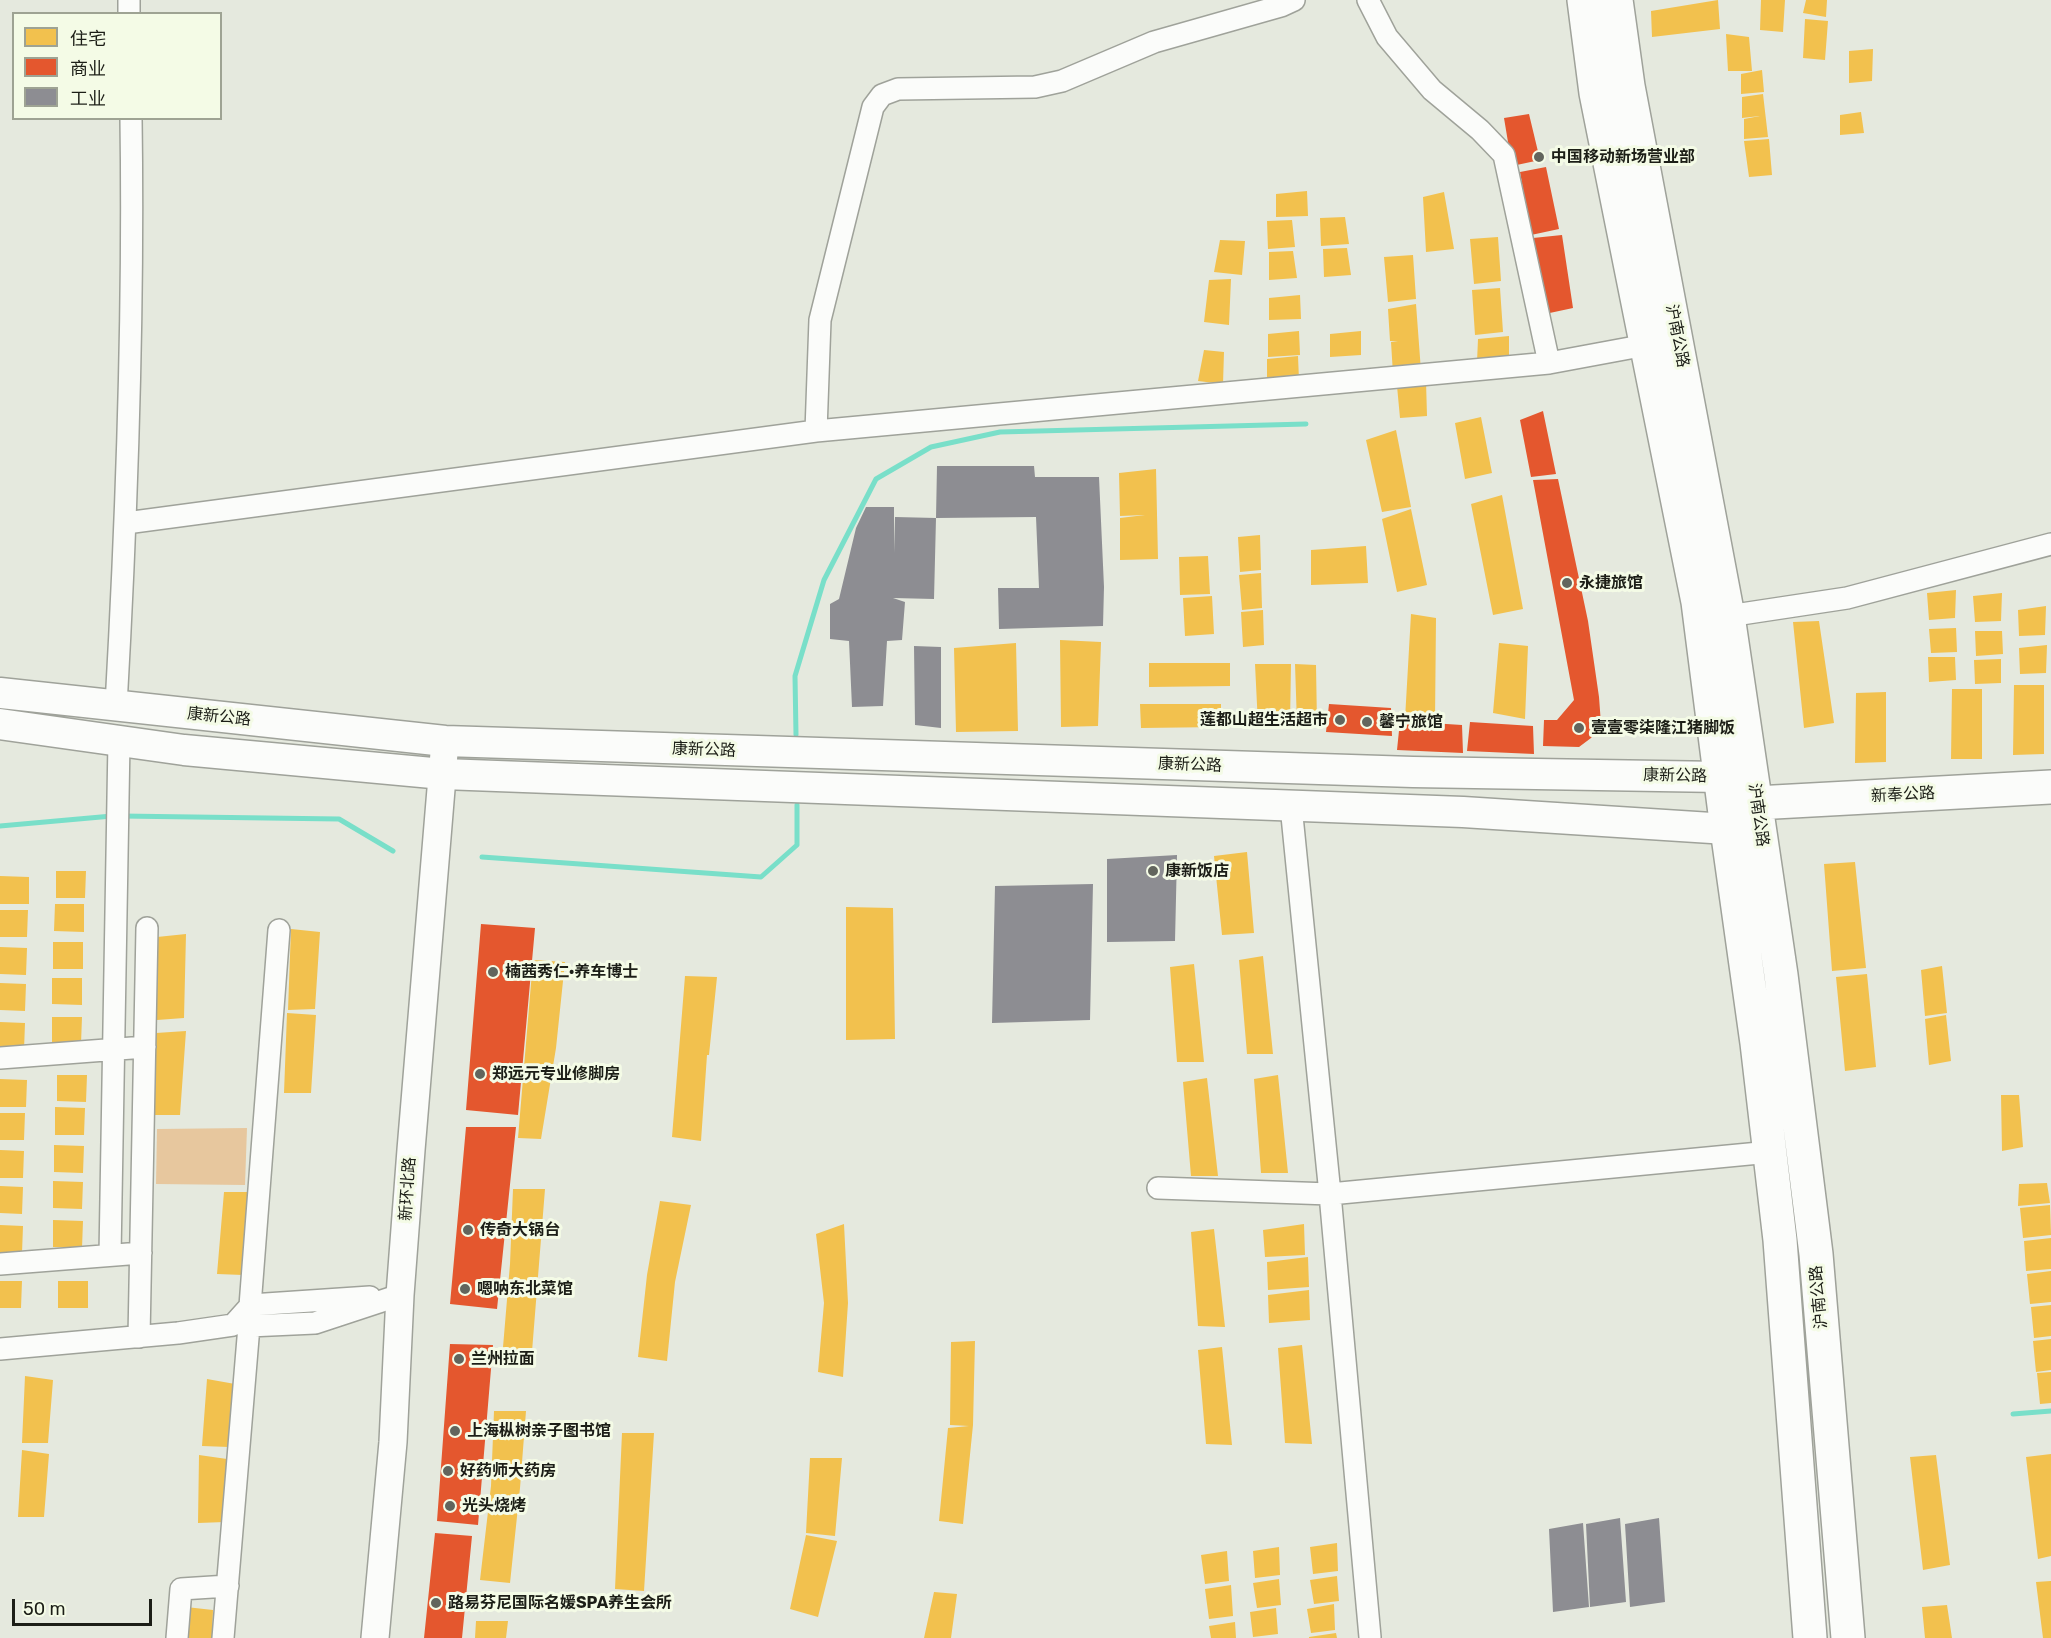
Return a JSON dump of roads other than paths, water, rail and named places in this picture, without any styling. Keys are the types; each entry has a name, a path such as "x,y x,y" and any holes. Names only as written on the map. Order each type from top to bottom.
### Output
{"main road":[{"name":"沪南公路","path":"1584,0 1596,93 1698,602 1726,829 1757,1043 1780,1240 1810,1638"},
{"name":"沪南公路","path":"1616,0 1630,97 1728,616 1781,975 1816,1254 1848,1638"},
{"name":"康新公路","path":"0,693 445,741 1401,772 1721,777 1756,803"},
{"name":"康新公路","path":"0,724 184,750 443,774 1463,812 1726,829"},
{"name":"新奉公路","path":"1756,803 2051,787"},
{"path":"1726,829 1756,803"}],"street":[{"path":"816,431 820,320 873,107 882,95 898,89 1013,88 1062,81 1154,42 1281,6 1294,0"},
{"path":"1368,0 1387,37 1432,90 1480,130 1504,155 1549,363"},
{"path":"116,706 126,523 133,233 131,120"},
{"path":"126,523 816,431 1549,363 1646,345"},
{"path":"1728,616 1847,598 2051,544"},
{"path":"110,1255 118,741"},
{"name":"新环北路","path":"375,1638 393,1442 400,1295 445,741"},
{"path":"1291,806 1330,1194 1370,1637"},
{"path":"139,1337 147,928"},
{"path":"223,1638 279,930"},
{"path":"0,1059 145,1047"},
{"path":"1158,1188 1330,1194 1770,1152"},
{"path":"0,1264 141,1253"},
{"path":"0,1349 139,1337 233,1325 250,1315 400,1295"},
{"path":"177,1638 181,1589 228,1586"}],"waterway":[{"path":"796,735 795,676 824,580 876,479 931,447 1000,432 1306,424"},
{"path":"482,857 761,877 797,845 797,805"},
{"path":"0,826 112,816"},
{"path":"121,816 339,819 393,851"},
{"path":"2013,1414 2051,1411"}],"place":[{"name":"中国移动新场营业部","path":"1539,157"},
{"name":"永捷旅馆","path":"1567,583"},
{"name":"莲都山超生活超市","path":"1340,720"},
{"name":"馨宁旅馆","path":"1367,722"},
{"name":"壹壹零柒隆江猪脚饭","path":"1579,728"},
{"name":"康新饭店","path":"1153,871"},
{"name":"楠茜秀仁·养车博士","path":"493,972"},
{"name":"郑远元专业修脚房","path":"480,1074"},
{"name":"传奇大锅台","path":"468,1230"},
{"name":"嗯呐东北菜馆","path":"465,1289"},
{"name":"兰州拉面","path":"459,1359"},
{"name":"上海枞树亲子图书馆","path":"455,1431"},
{"name":"好药师大药房","path":"448,1471"},
{"name":"光头烧烤","path":"450,1506"},
{"name":"路易芬尼国际名媛SPA养生会所","path":"436,1603"}]}
